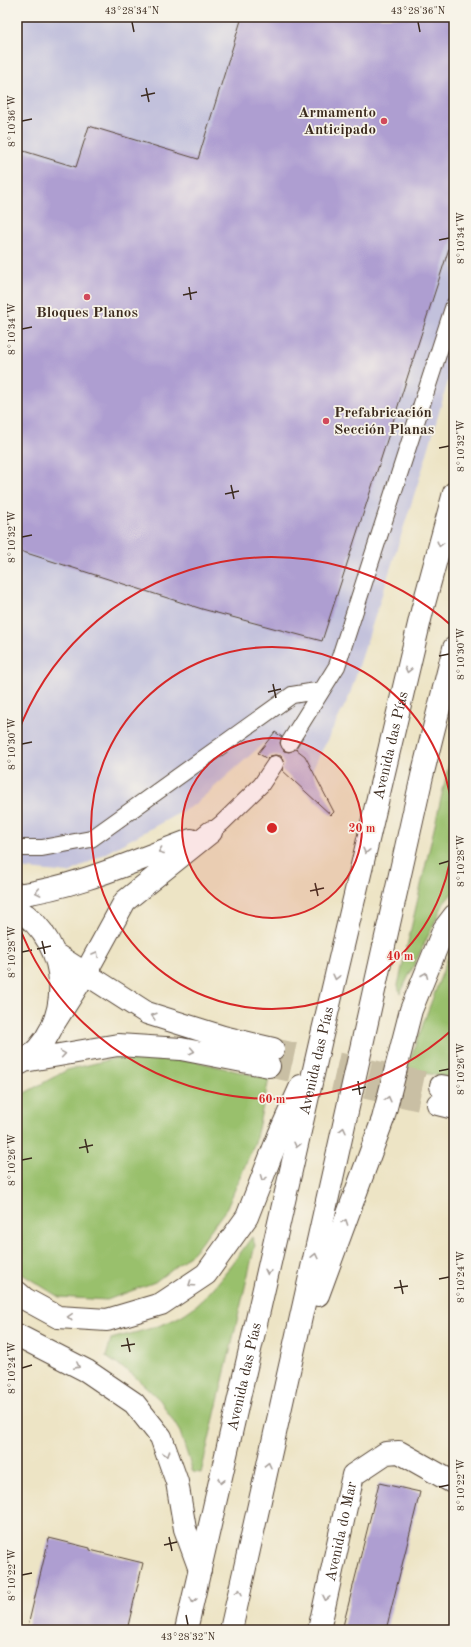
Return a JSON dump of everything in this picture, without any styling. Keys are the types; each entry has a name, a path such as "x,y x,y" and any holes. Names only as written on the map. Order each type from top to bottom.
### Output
{"main road":[{"name":"Avenida das Pías","path":"186,1630 321,1039 420,619 454,493"},
{"path":"231,1630 421,784 454,648"},
{"path":"17,895 40,892 111,870 210,832"},
{"path":"21,1063 42,1044 85,974 125,901 210,832"},
{"path":"17,909 41,929 55,954 60,977 60,1000 54,1023"},
{"path":"288,1376 383,1119 411,1010 444,929 454,916"},
{"path":"21,1063 118,1045 181,1049 271,1058 223,1037 147,1013 55,954"},
{"path":"17,1292 25,1299 58,1317 107,1320 161,1304 206,1274 247,1217 279,1135 321,1039"},
{"path":"17,1335 87,1371 134,1403 161,1437 177,1482 185,1529 200,1570"},
{"name":"Avenida do Mar","path":"319,1630 353,1475 386,1453 399,1452 454,1483"}],"lane":[{"path":"289,743 337,666 454,305"},
{"path":"17,848 42,848 91,839 292,695 322,690"},
{"path":"210,832 222,823 261,785 275,764"}],"shaded area":[{"path":"17,17 454,17 454,360 425,461 349,697 307,780 264,743 194,805 69,873 17,868"}],"green space":[{"path":"454,742 454,891 444,903 400,994 398,985"},
{"path":"454,941 454,1078 406,1070"},
{"path":"121,1057 194,1061 269,1079 255,1142 227,1208 194,1252 155,1282 107,1300 59,1297 17,1271 17,1101 21,1095 67,1070"},
{"path":"252,1237 255,1245 201,1473 193,1472 180,1432 160,1400 132,1374 106,1357 111,1339 166,1323 186,1313 197,1304 227,1272"}],"building":[{"path":"242,17 454,17 454,233 322,641 202,609 17,550 17,149 76,167 89,126 198,159"},
{"path":"275,732 282,737 280,743 284,751 289,752 296,749 305,756 334,812 331,815 282,770 284,764 281,756 270,756 267,759 258,753"},
{"path":"379,1483 420,1492 386,1630 342,1630"},
{"path":"49,1538 143,1563 127,1630 27,1630"}],"tunnel":[{"path":"273,1049 441,1086"},
{"path":"269,1066 438,1104"}],"place":[{"name":"Armamento Anticipado","path":"384,121"},
{"name":"Bloques Planos","path":"87,297"},
{"name":"Prefabricación Sección Planas","path":"326,421"}]}
